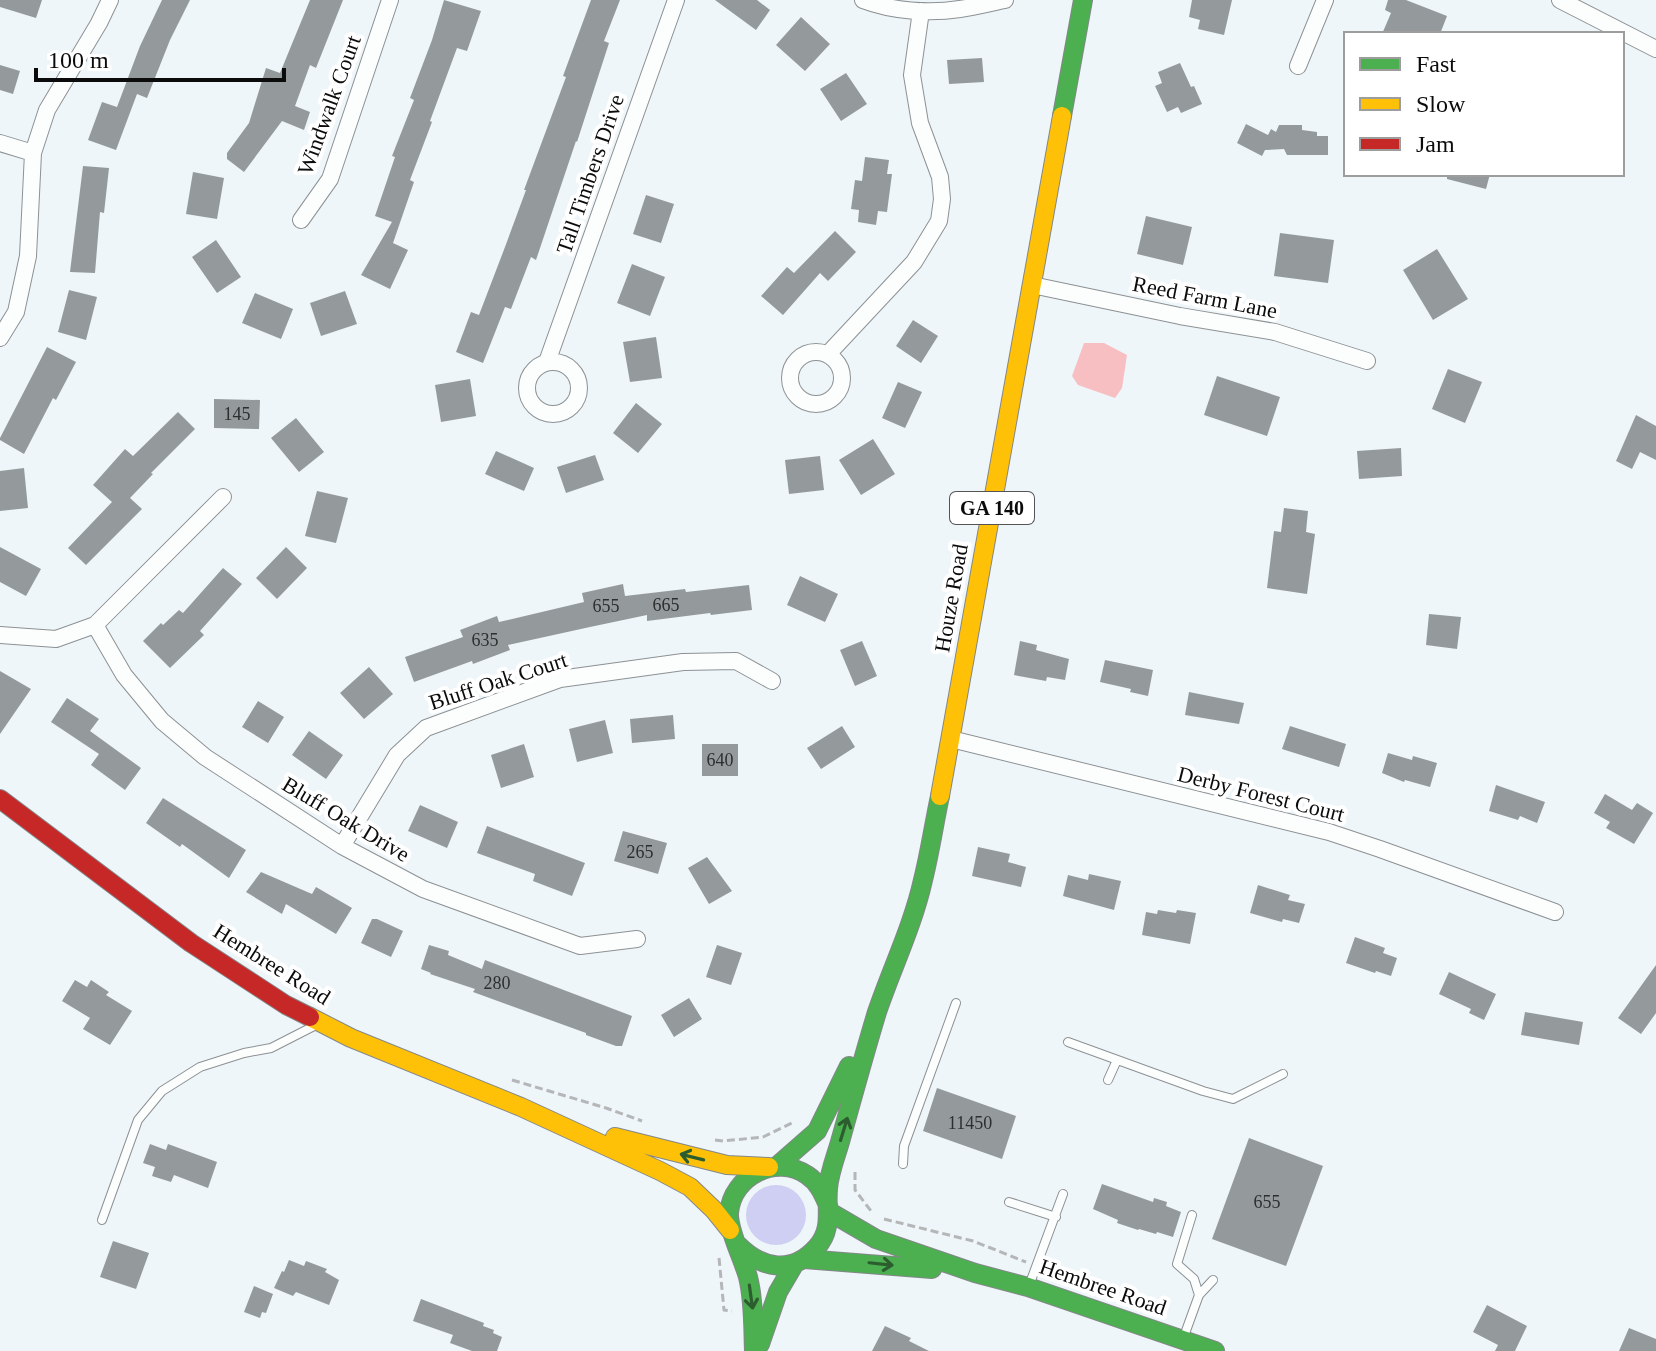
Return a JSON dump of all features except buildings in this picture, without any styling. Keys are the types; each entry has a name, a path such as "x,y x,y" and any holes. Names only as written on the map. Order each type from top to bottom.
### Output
{"main road":[{"name":"Houze Road","path":"757,1351 751,1294 728,1213 732,1197 741,1183 753,1172 773,1166 817,1131 878,1010 923,882 1083,0"},
{"name":"Hembree Road","path":"0,799 191,943 253,984 351,1038 548,1119 683,1182 714,1210 734,1238"},
{"name":"Houze Road","path":"757,1351 786,1274 818,1246 826,1234 828,1188 878,1010"},
{"name":"Hembree Road","path":"548,1119 727,1165 773,1166"},
{"path":"773,1166 802,1172 813,1180 828,1208"},
{"name":"Hembree Road","path":"828,1208 876,1239 1215,1351"},
{"path":"734,1238 750,1257 766,1264 780,1266 799,1261"},
{"name":"Hembree Road","path":"799,1261 847,1261 975,1273"}],"street":[{"path":"0,338 16,312 28,256 33,153 47,110 110,0"},
{"name":"Windwalk Court","path":"301,220 330,179 390,0"},
{"name":"Tall Timbers Drive","path":"547,362 676,0"},
{"path":"863,0 921,11 959,10 1005,0"},
{"path":"1298,66 1325,0"},
{"path":"1560,0 1623,32"},
{"path":"828,354 914,262 939,221 942,199 940,177 920,123 912,75 921,11"},
{"path":"1624,33 1656,49"},
{"path":"0,143 33,153"},
{"name":"Reed Farm Lane","path":"1032,285 1275,332 1367,361"},
{"path":"0,635 56,639 95,625 223,497"},
{"name":"Bluff Oak Drive","path":"95,625 124,675 162,721 205,757 342,846 423,889 580,946 637,939"},
{"name":"Bluff Oak Court","path":"342,846 397,755 426,728 560,679 683,662 736,661 772,681"},
{"name":"Derby Forest Court","path":"951,739 1329,832 1555,912"}],"lane":[{"path":"903,1164 904,1146 956,1003"},
{"path":"102,1220 138,1120 162,1091 200,1067 271,1048 320,1023"},
{"path":"1068,1042 1233,1099 1283,1074"},
{"path":"1108,1080 1117,1060"},
{"path":"1028,1287 1063,1194"},
{"path":"1009,1202 1056,1217"},
{"path":"1192,1215 1177,1264 1194,1279 1199,1295"},
{"path":"1183,1339 1199,1295 1213,1280"}],"path":[{"path":"503,1077 650,1124"},
{"path":"707,1138 723,1141 763,1137 799,1119 817,1131"},
{"path":"855,1166 855,1190 875,1216 973,1241 1081,1282"}],"shaded area":[{"path":"1084,343 1104,343 1127,355 1122,388 1115,398 1078,385 1072,376"},
{"path":"776,1185 788,1187 797,1194 804,1203 804,1227 797,1236 788,1243 776,1245 764,1243 755,1236 748,1227 746,1215 748,1203 755,1194 764,1187"}],"traffic: fast":[{"path":"1062,116 1083,0"},
{"path":"738,1245 757,1259 777,1266 797,1262 822,1240 828,1219 831,1171 877,1012 919,897 940,796"},
{"path":"777,1166 817,1131 849,1066"},
{"path":"754,1351 750,1286 729,1220 732,1200 738,1188 747,1179 769,1168 795,1169 811,1178 828,1205"},
{"path":"828,1211 876,1239 1215,1351"},
{"path":"804,1259 932,1269"},
{"path":"760,1344 778,1292 795,1263"}],"traffic: slow":[{"path":"940,796 1062,116"},
{"path":"310,1017 351,1038 521,1107 660,1171 690,1187 730,1230"},
{"path":"615,1137 727,1165 769,1167"}],"traffic: jam":[{"path":"0,799 191,943 286,1005 310,1017"}]}
